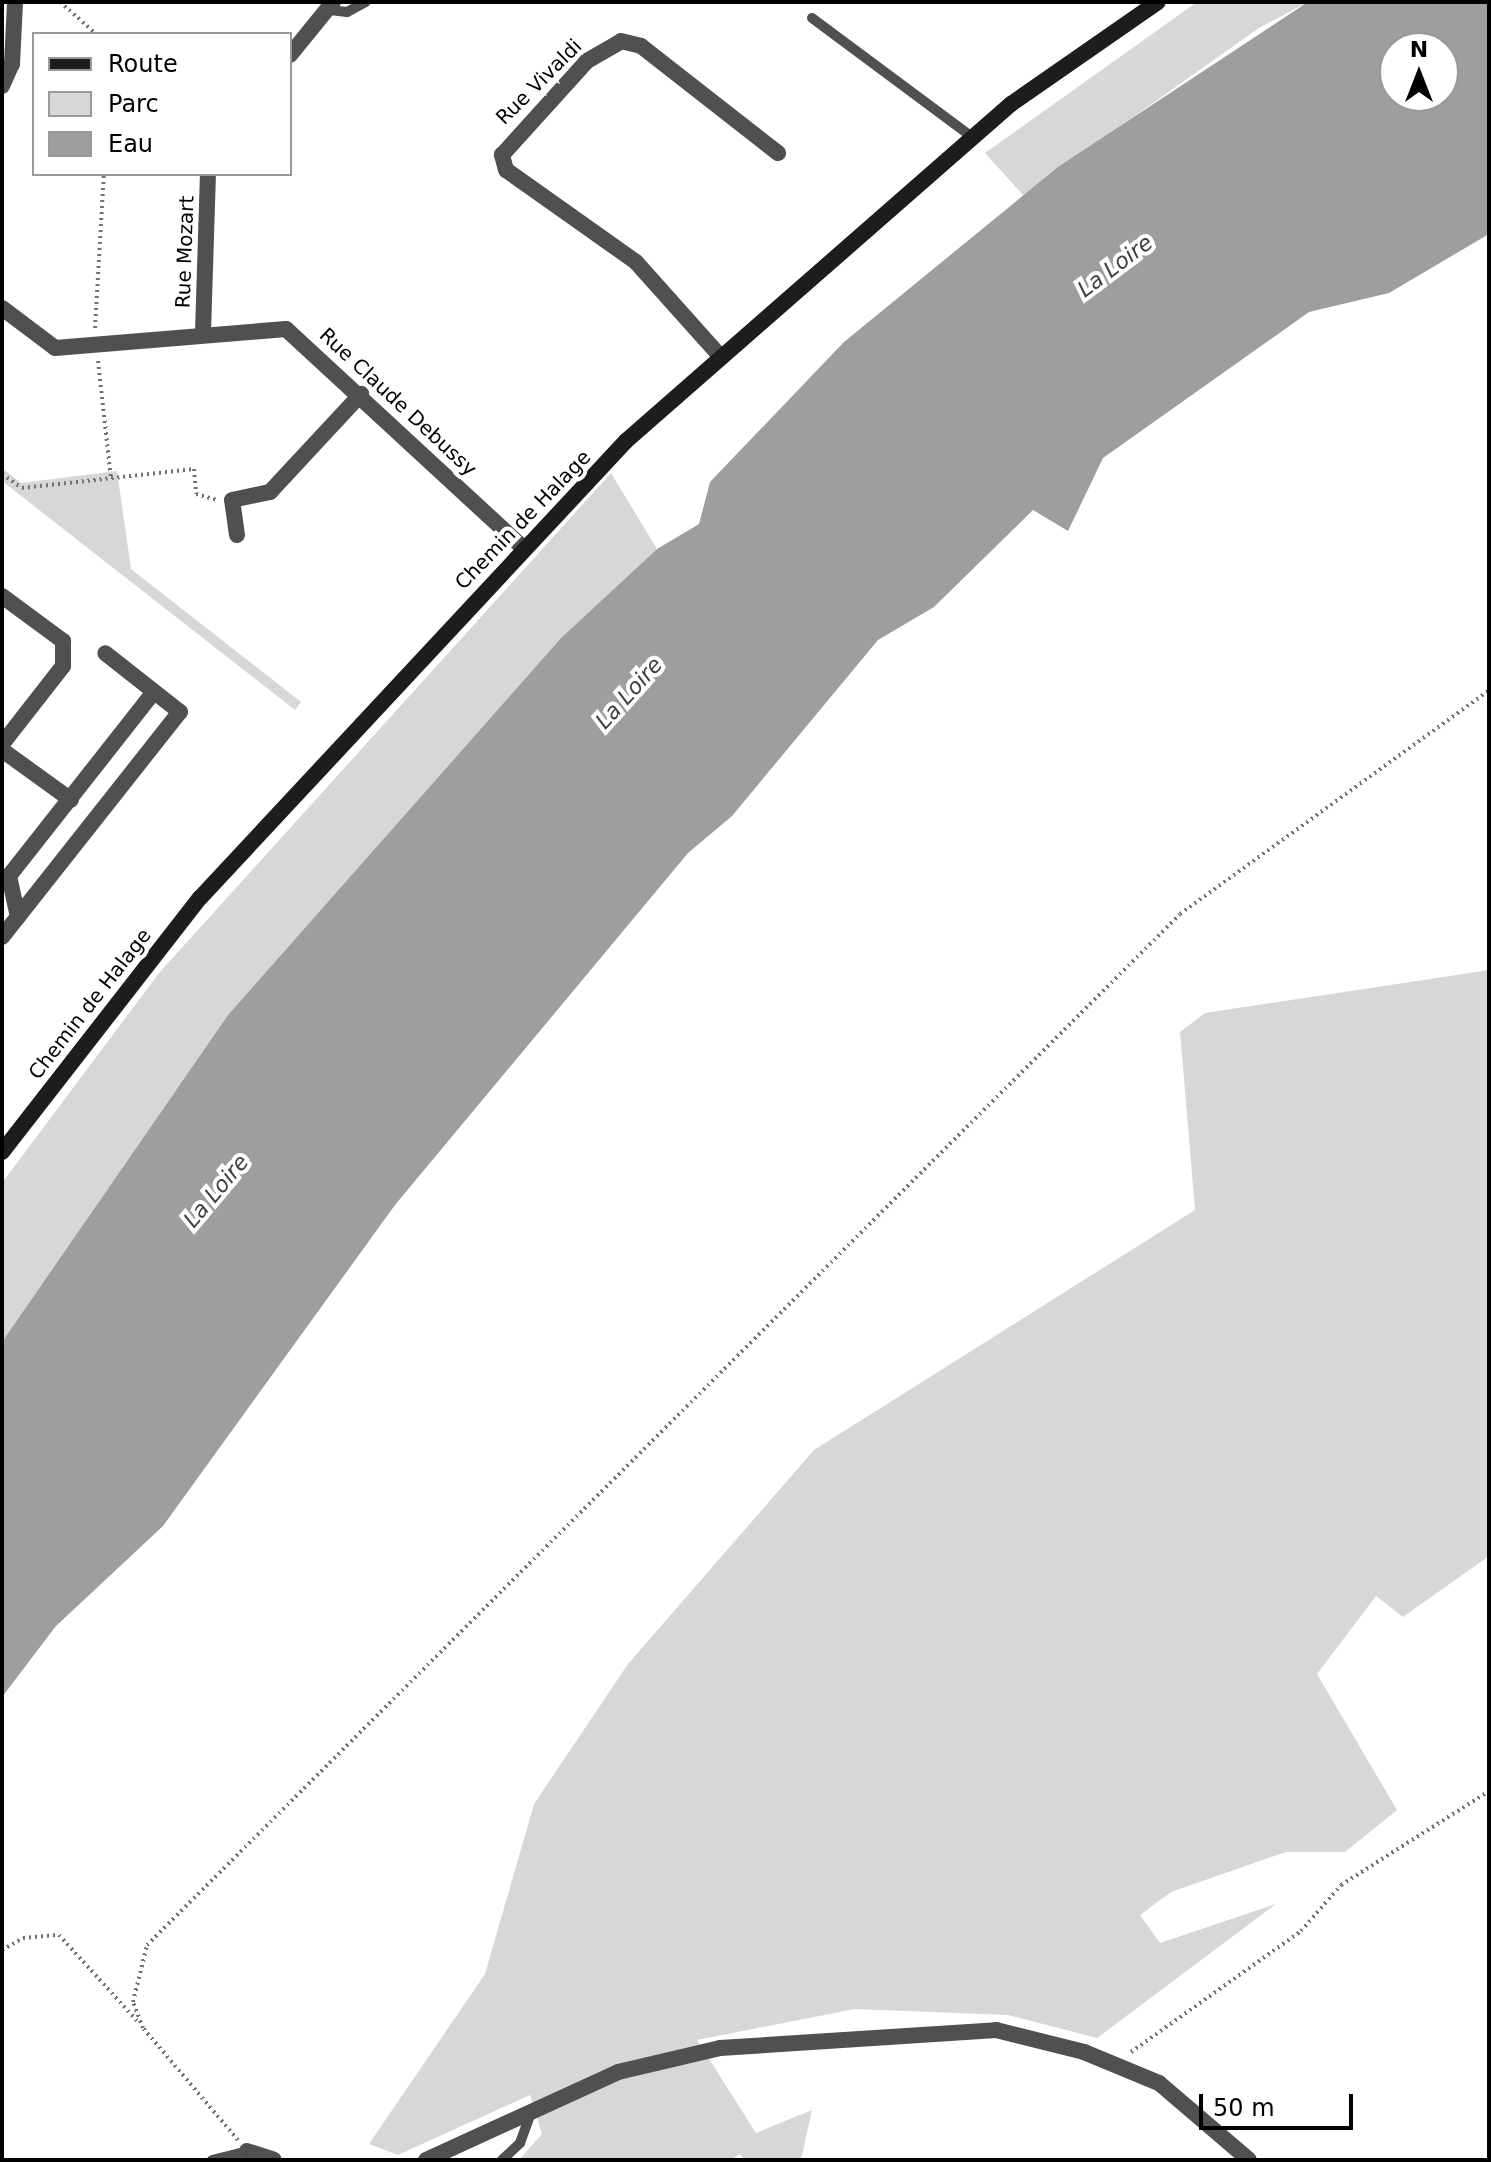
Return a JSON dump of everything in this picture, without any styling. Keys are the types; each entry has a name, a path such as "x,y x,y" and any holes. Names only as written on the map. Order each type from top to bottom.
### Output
{"main road":[{"name":"Chemin de Halage","path":"2,1152 200,898 626,441 972,137 1158,2"}],"street":[{"path":"2,86 12,64 15,2"},
{"path":"292,53 332,6"},
{"name":"Rue Vivaldi","path":"720,356 636,262 506,170 502,155 587,61 621,41 641,46 778,153"},
{"name":"Rue Mozart","path":"203,332 208,176"},
{"name":"Rue Claude Debussy","path":"2,308 55,348 203,332 286,329 361,394 524,549"},
{"path":"237,535 232,500 270,492 361,394"},
{"path":"2,596 63,641 63,666 2,747 71,800"},
{"path":"2,937 180,712 105,653"},
{"path":"18,917 9,876 154,692"},
{"path":"426,2160 618,2072 720,2048 996,2030 1114,2064 1159,2083 1249,2160"},
{"path":"247,2151 274,2160"}],"lane":[{"path":"332,6 347,12 366,2"},
{"path":"812,18 972,137"},
{"path":"502,2160 520,2143 531,2112"},
{"path":"212,2160 247,2151"}],"path":[{"path":"60,2 94,32"},
{"path":"2,474 22,488 194,469 202,500 232,500"},
{"path":"143,2028 133,1987 147,1945 1169,925 1262,849 1489,690"},
{"path":"1114,2064 1301,1931 1341,1885 1489,1791"},
{"path":"2,1950 23,1938 59,1935 247,2151"}],"green space":[{"path":"1197,2 1308,2 1259,28 1023,195 985,153"},
{"path":"2,468 21,483 117,471 131,569 301,702 295,710 2,481"},
{"path":"611,473 657,549 561,638 228,1015 2,1342 2,1183 159,973"},
{"path":"1489,970 1489,1556 1403,1617 1376,1596 1317,1674 1397,1810 1345,1852 1286,1852 1171,1892 1140,1915 1160,1943 1276,1904 1097,2038 1008,2015 855,2009 697,2040 756,2133 812,2110 801,2160 744,2160 740,2154 730,2160 519,2160 542,2134 530,2095 398,2155 369,2144 485,1974 534,1804 628,1664 814,1450 1195,1210 1180,1032 1205,1013"}],"water":[{"name":"La Loire","path":"1308,2 1489,2 1489,234 1389,293 1309,312 1103,458 1068,531 1033,510 934,607 878,640 732,816 688,853 395,1205 163,1526 56,1626 2,1697 2,1342 228,1015 561,638 657,549 699,524 710,482 844,342 1058,167"}]}
